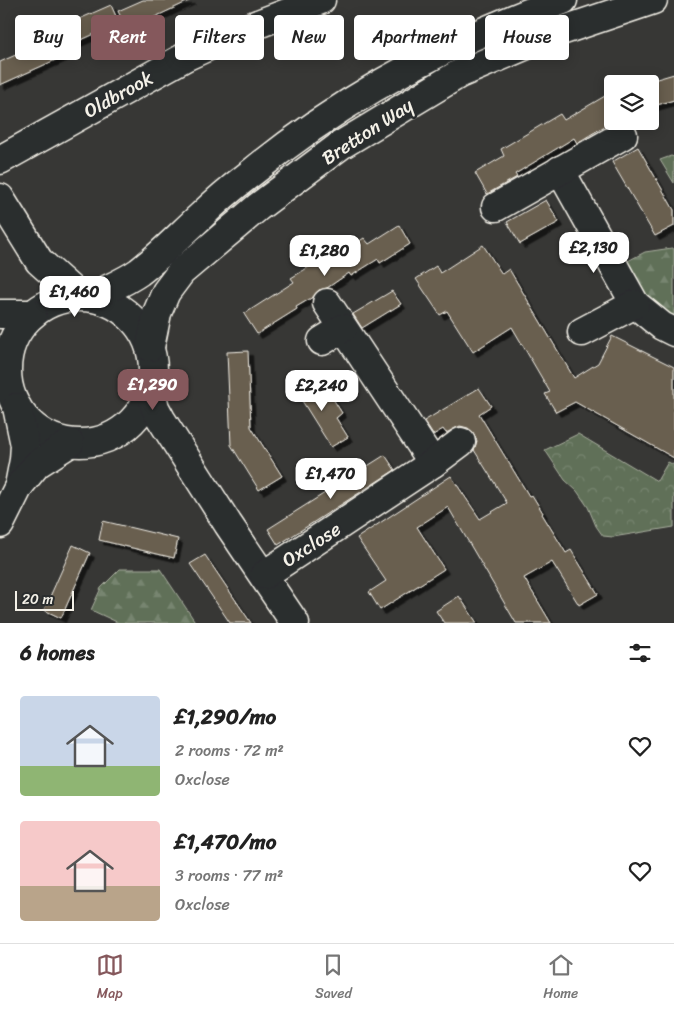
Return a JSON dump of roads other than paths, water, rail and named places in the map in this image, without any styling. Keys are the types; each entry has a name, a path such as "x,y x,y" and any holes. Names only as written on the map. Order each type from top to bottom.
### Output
{"street":[{"name":"Oldbrook","path":"0,160 185,57 250,27 321,0"},
{"name":"Bretton Way","path":"150,347 157,313 166,292 181,272 258,207 341,144 459,74 555,34 653,0"},
{"name":"Bretton Way","path":"85,297 137,273 249,174 299,136 344,106 385,81 452,46 551,2"},
{"path":"496,208 623,135"},
{"path":"560,170 635,304 662,326 674,332"},
{"path":"0,198 39,261 85,297"},
{"path":"38,310 39,261"},
{"path":"17,407 30,424 49,436 70,443 88,443 106,439 122,430 140,414 151,392 154,368 150,347 141,329 128,314 111,303 85,297 63,298 38,310 23,324 3,362 9,389 17,407 25,445 19,486"},
{"path":"327,303 332,334 434,463"},
{"path":"582,332 635,304"},
{"path":"0,314 38,310"},
{"name":"Oxclose","path":"151,392 158,414 228,524 295,623"},
{"path":"122,430 150,432 176,442"},
{"name":"Oxclose","path":"264,575 434,463 461,442"},
{"path":"0,524 19,486 37,464 70,443"}]}
